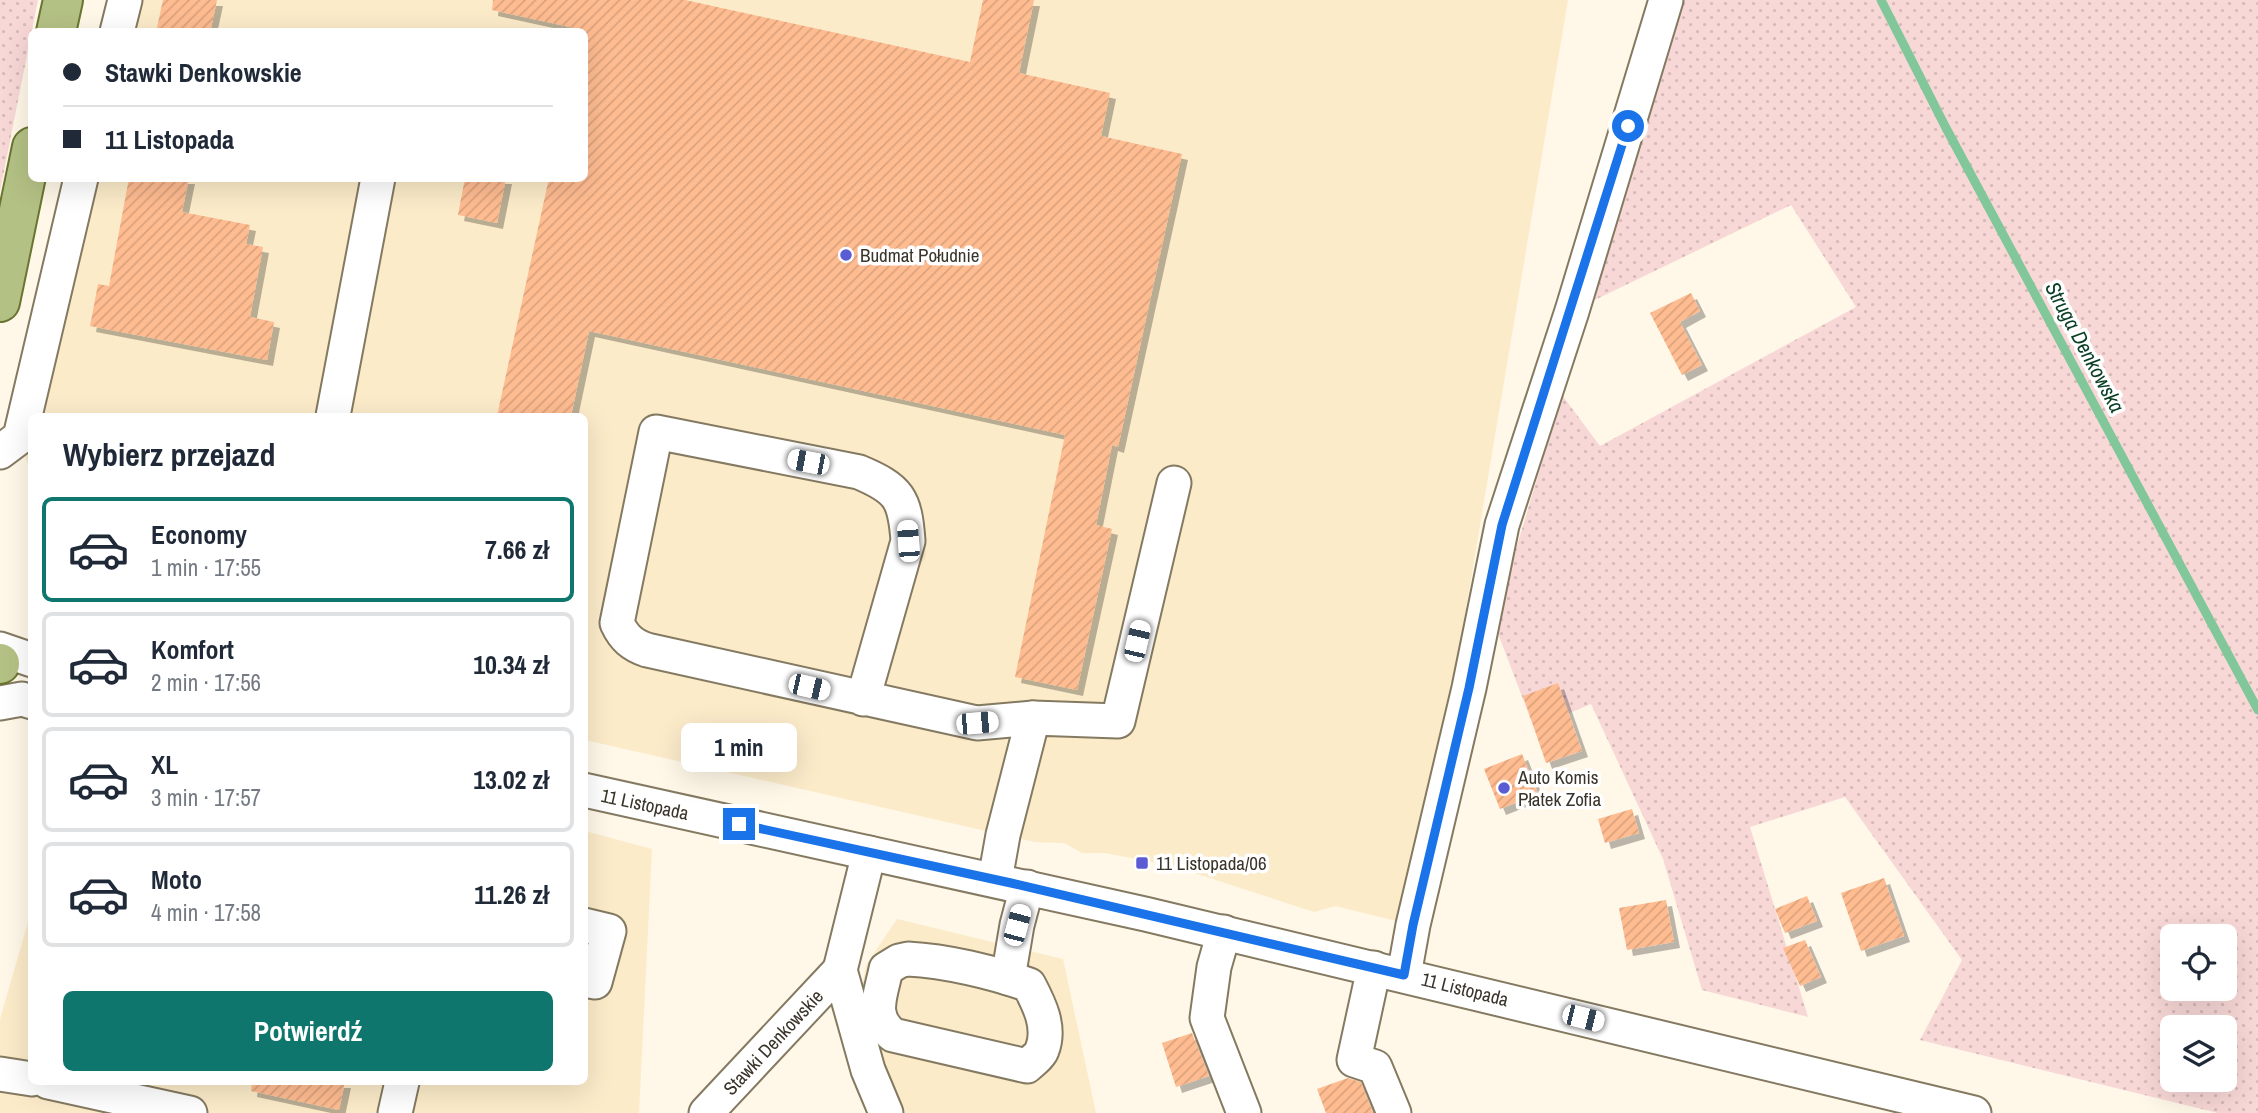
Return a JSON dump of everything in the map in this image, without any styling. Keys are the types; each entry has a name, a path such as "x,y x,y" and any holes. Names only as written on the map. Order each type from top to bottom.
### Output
{"main road":[{"path":"58,28 63,0"},
{"path":"0,302 28,166"}],"street":[{"path":"118,28 125,0"},
{"path":"1394,1113 1376,1067 1354,1060 1389,972 1413,925 1469,688 1502,525 1572,311 1666,0"},
{"path":"0,452 20,436 80,182"},
{"path":"334,413 377,182"},
{"path":"863,699 908,541 901,498 885,483 859,472 656,432 617,624 633,645 863,699 977,723 1032,718 1118,720 1174,483"},
{"path":"0,649 28,659"},
{"path":"0,703 22,699 28,701"},
{"path":"995,880 1003,835 1032,718"},
{"name":"11 Listopada","path":"588,791 1224,932 1974,1113"},
{"name":"Stawki Denkowskie","path":"706,1113 840,970 869,853"},
{"path":"1009,978 1017,925 1027,887"},
{"path":"588,926 608,932 596,982 588,981"},
{"path":"1224,932 1214,967 1207,1018 1244,1113"},
{"path":"923,960 1009,978 1028,985 1040,1005 1046,1031 1042,1052 1027,1066 893,1035 881,1026 877,1012 886,969 899,961 923,960"},
{"name":"Stawki Denkowskie","path":"840,970 868,1070 886,1113"},
{"path":"0,1074 28,1078"},
{"path":"61,1085 190,1113"},
{"path":"395,1113 401,1085"}],"shaded area":[{"path":"0,0 38,0 32,28 28,28 28,50 0,191"},
{"path":"125,0 1568,0 1413,925 1335,906 1314,912 1173,866 1105,853 1082,853 1064,843 1035,842 588,741 588,413 28,413 28,465 20,437 80,182 588,182 588,28 118,28"},
{"path":"1666,0 2258,0 2258,1113 2218,1113 1920,1040 1962,960 1845,797 1750,827 1808,1017 1702,990 1663,859 1591,704 1534,728 1494,623 1562,395 1600,446 1856,307 1791,205 1572,311"},
{"path":"588,832 652,849 639,1113 0,1113 0,1019 28,922 28,1085 588,1085"},
{"path":"897,919 1063,959 1096,1113 901,1113 882,1063 862,987 866,965"}],"building":[{"path":"163,0 217,0 211,28 157,28"},
{"name":"Budmat Południe","path":"493,0 685,0 970,62 983,0 1034,0 1019,73 1110,93 1101,136 1182,154 1118,447 1112,445 1096,525 1112,529 1077,690 1015,677 1065,435 589,331 572,413 498,413 548,182 588,182 588,28 575,28 492,10"},
{"path":"128,182 188,182 182,212 250,225 246,244 263,247 250,317 274,322 267,360 90,326 98,284 109,286"},
{"path":"464,182 505,182 497,223 458,215"},
{"path":"1691,293 1700,311 1680,322 1702,365 1682,375 1650,313"},
{"path":"1558,683 1582,751 1546,763 1523,696"},
{"path":"1522,754 1538,794 1500,809 1484,769"},
{"path":"1632,809 1639,833 1605,843 1598,819"},
{"path":"1884,878 1904,936 1861,951 1841,893"},
{"path":"1807,896 1817,921 1785,933 1775,909"},
{"path":"1666,900 1674,942 1627,950 1619,908"},
{"path":"1805,940 1821,977 1800,986 1783,948"},
{"path":"1192,1033 1209,1076 1176,1087 1162,1043"},
{"path":"1348,1078 1361,1082 1373,1113 1326,1113 1317,1089"},
{"path":"252,1085 344,1085 339,1110 251,1091"}],"waterway":[{"name":"Struga Denkowska","path":"1881,0 1946,128 2258,710"}],"place":[{"name":"Budmat Południe","path":"846,255"},
{"name":"Auto Komis Płatek Zofia","path":"1504,788"},
{"name":"11 Listopada/06","path":"1142,863"}],"route":[{"path":"739,824 1011,883 1404,975 1413,925 1469,688 1502,525 1572,311 1628,126"}]}
